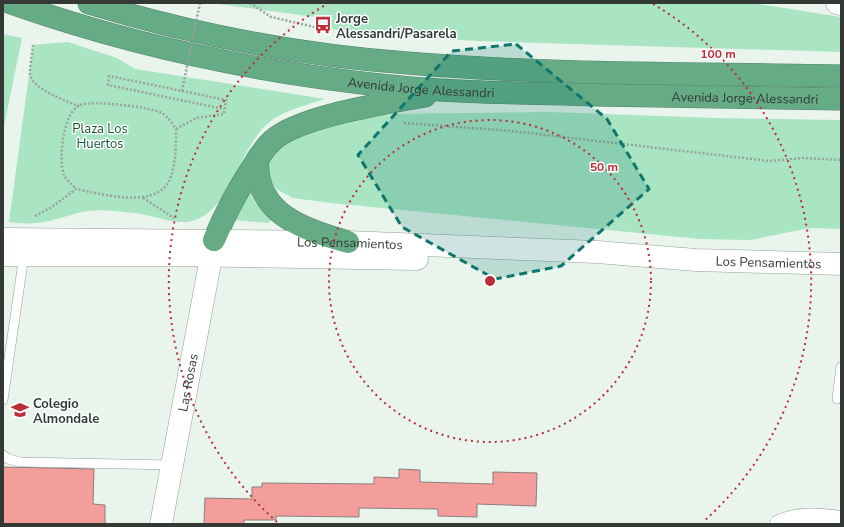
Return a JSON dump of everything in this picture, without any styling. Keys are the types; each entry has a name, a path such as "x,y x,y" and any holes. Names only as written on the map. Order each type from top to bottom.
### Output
{"highway":[{"name":"Avenida Jorge Alessandri","path":"11,3 121,37 224,61 327,78 389,86 451,91 841,99"},
{"name":"Avenida Jorge Alessandri","path":"89,3 143,18 232,38 337,56 405,63 511,70 841,76"},
{"path":"213,248 239,189 264,149 284,132 302,124 383,104 451,91"},
{"path":"258,158 257,170 261,188 274,207 295,223 327,236 348,242"}],"main road":[{"path":"837,3 841,4"},
{"name":"Los Pensamientos","path":"3,239 25,247 213,248 631,265 696,260"},
{"name":"Los Pensamientos","path":"213,248 348,242 574,251 696,260 841,264"},
{"name":"Los Pensamientos","path":"3,255 25,247"},
{"name":"Las Rosas","path":"161,524 213,248"}],"street":[{"path":"779,524 795,519 812,517 841,520"}],"lane":[{"path":"3,400 25,247"},
{"path":"837,399 841,367"},
{"path":"3,455 8,459 21,462 172,465"}],"path":[{"path":"182,91 200,3"},
{"path":"250,3 271,17 323,30 323,28"},
{"path":"33,45 30,75 34,83 44,90 79,106"},
{"path":"176,129 196,118 224,114 226,100 109,76 108,85 224,109"},
{"path":"95,102 129,106 161,113 170,120 176,129 170,178 161,193 143,198 108,196 76,189 65,177 61,165 64,136 68,119 79,106 95,102"},
{"path":"397,123 512,131 769,161 803,158 841,160"},
{"path":"25,247 35,217 52,207 76,189"}],"highlighted area":[{"path":"516,44 607,119 649,189 561,266 495,279 402,227 358,155 452,51"}],"green space":[{"path":"211,3 753,3 841,17 841,52 478,41 413,37 330,29 331,19"},
{"path":"3,34 22,38 3,131"},
{"name":"Plaza Los Huertos","path":"68,42 117,58 135,69 325,99 284,113 269,122 255,138 223,196 205,215 196,220 179,222 143,214 94,210 43,222 9,222 33,45"},
{"path":"550,112 716,118 841,120 841,229 810,228 750,240 700,239 331,203 293,198 276,189 270,179 268,171 269,162 273,153 286,140 351,120 393,114"},
{"path":"250,180 254,200 260,208 270,215 271,219 269,223 234,220"}],"building":[{"path":"3,467 94,469 93,504 105,505 105,524 3,524"},
{"path":"399,469 420,470 420,482 493,484 493,472 537,473 536,506 477,504 477,517 438,516 438,509 359,508 359,517 276,516 276,520 244,520 244,524 204,524 205,498 252,499 252,487 262,487 262,483 374,484 374,477 399,478"}],"place":[{"name":"Jorge Alessandri/Pasarela","path":"323,25"},
{"name":"Colegio Almondale","path":"20,410"}]}
